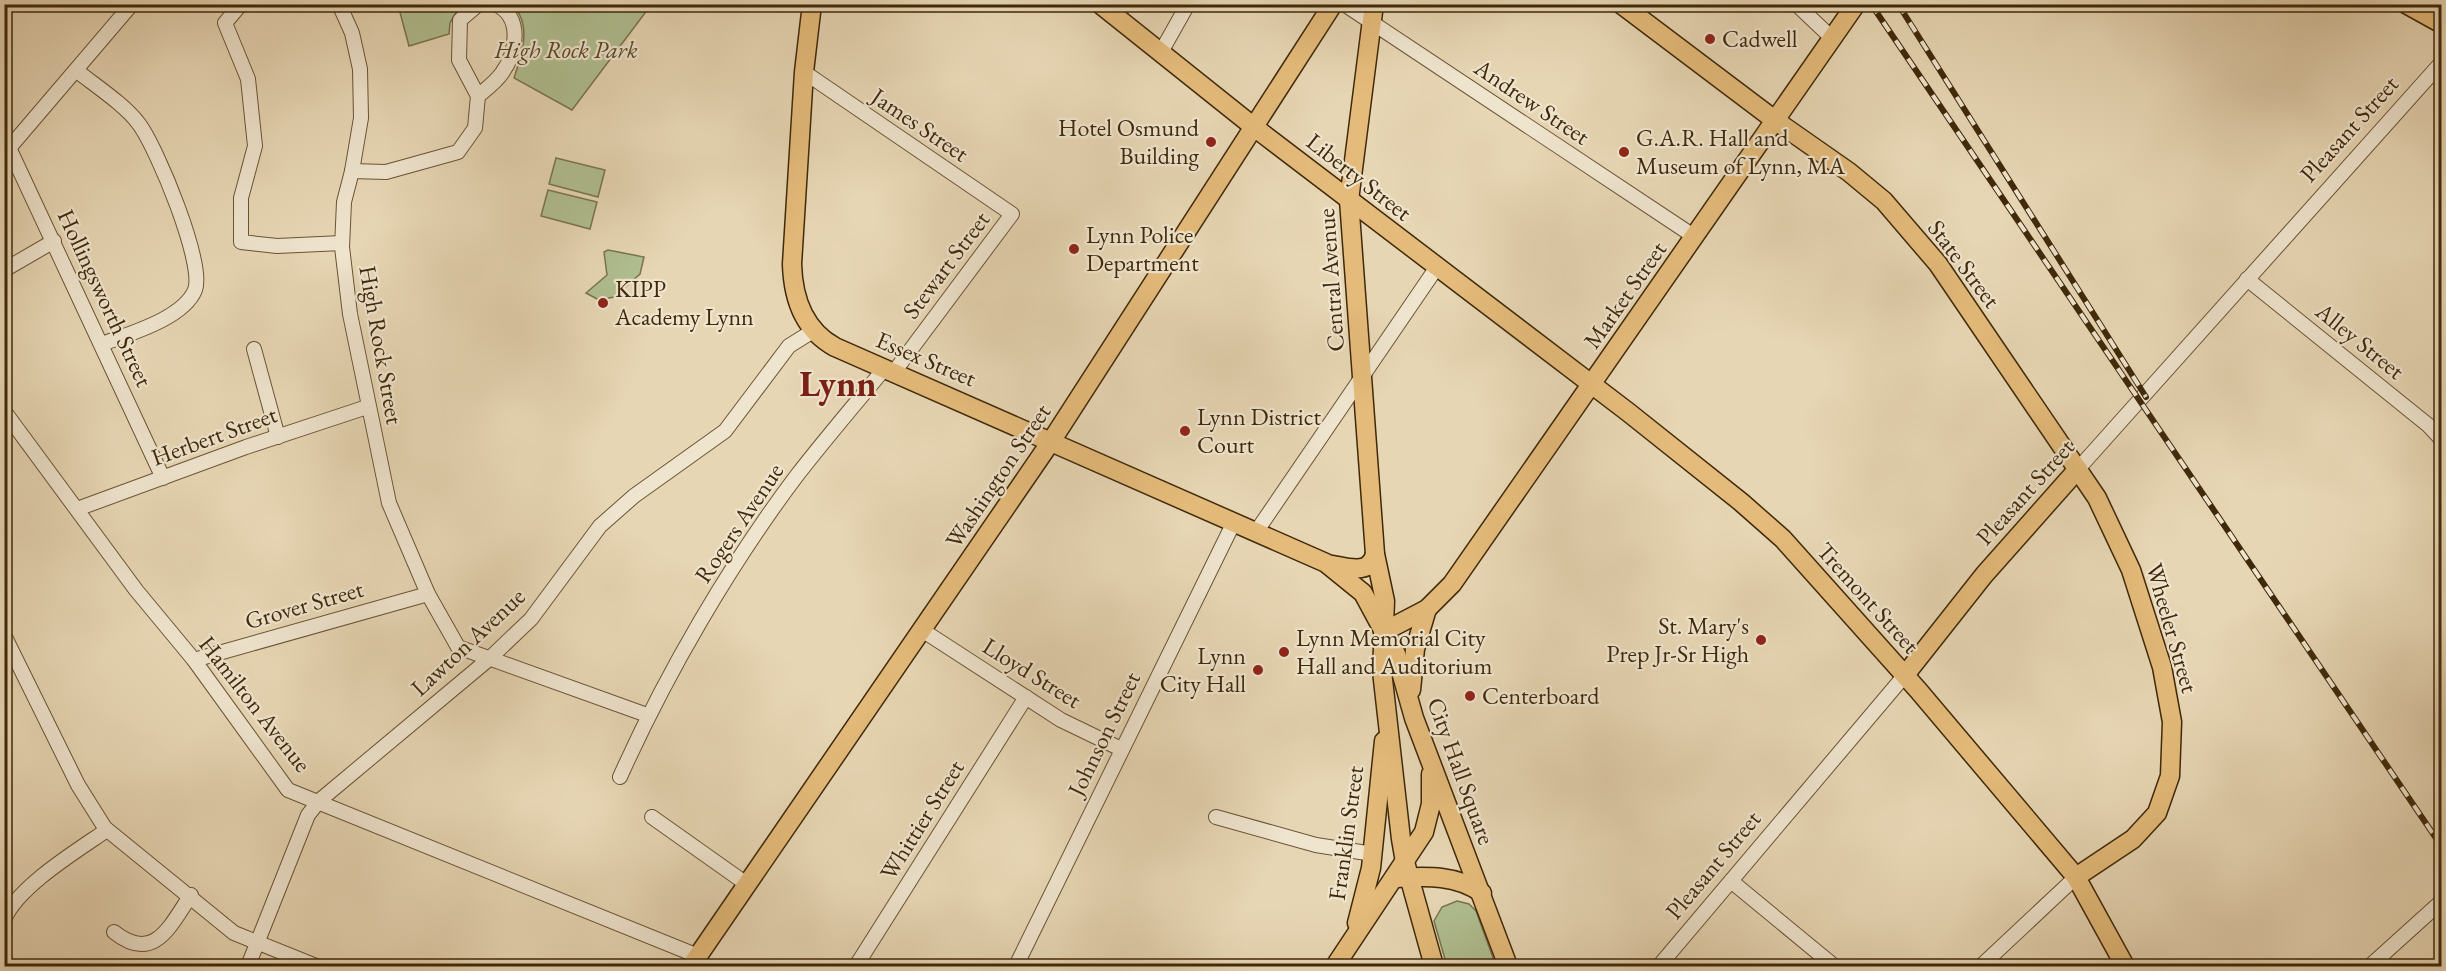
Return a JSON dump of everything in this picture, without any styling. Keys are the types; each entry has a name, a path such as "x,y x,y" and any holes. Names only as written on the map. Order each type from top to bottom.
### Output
{"main road":[{"name":"Essex Street","path":"812,4 804,72 793,279 800,306 813,331 835,347 1326,563"},
{"name":"Liberty Street","path":"1100,4 1254,127 1591,386"},
{"name":"Washington Street","path":"694,961 1052,441 1333,4"},
{"name":"State Street","path":"1621,4 1776,121 1867,185 1918,240 1947,277 2078,470"},
{"name":"Market Street","path":"1383,632 1427,609 1452,584 1856,4"},
{"path":"2406,4 2442,24"},
{"name":"Central Avenue","path":"1372,14 1349,200 1375,554"},
{"name":"Tremont Street","path":"1591,386 1768,525 1905,675 2076,877 2126,966"},
{"name":"Pleasant Street","path":"1905,675 1984,574 2078,470"},
{"name":"Wheeler Street","path":"2076,877 2133,839 2157,813 2170,776 2172,722 2162,667 2131,570 2097,498 2078,470"},
{"path":"1326,563 1362,569 1372,564 1375,554"},
{"name":"City Hall Square","path":"1375,554 1385,600 1382,671 1402,872 1434,966"},
{"name":"City Hall Square","path":"1326,563 1358,587 1371,605 1396,654 1414,718 1508,966"},
{"path":"1414,718 1412,668 1427,609"},
{"name":"Franklin Street","path":"1347,948 1369,880 1381,757 1389,724"},
{"name":"Franklin Street","path":"1335,966 1402,872 1421,838 1428,819 1432,788 1427,753"},
{"path":"1369,880 1402,872 1451,880 1482,893"}],"street":[{"path":"7,142 77,71 132,4"},
{"path":"241,4 225,23 248,79 255,146 242,198 241,242 277,246 342,243"},
{"name":"High Rock Street","path":"339,4 352,33 360,69 361,118 344,202 342,243 350,314 367,407 389,503 428,594 458,647 489,659"},
{"path":"352,171 386,172 458,152 475,128 478,96 459,60 460,20 479,4"},
{"path":"478,96 501,75 514,48 514,23 511,15 505,8 495,4"},
{"path":"1161,52 1188,4"},
{"name":"Andrew Street","path":"1344,4 1372,14 1695,237"},
{"path":"1796,4 1833,39"},
{"name":"Pleasant Street","path":"2078,470 2442,62"},
{"path":"77,71 138,122 157,152 173,193 196,271 195,290 183,305 165,319 102,344"},
{"name":"James Street","path":"804,72 1012,214"},
{"name":"Hollingsworth Street","path":"7,142 163,478"},
{"name":"Stewart Street","path":"889,370 1012,214"},
{"path":"4,270 54,241"},
{"path":"1256,532 1437,267"},
{"name":"Alley Street","path":"2247,279 2428,425 2442,440"},
{"name":"Lawton Avenue","path":"248,966 308,815 319,801 489,659 531,619 600,526 634,496 725,431 789,346 813,331"},
{"path":"254,349 278,437"},
{"name":"Rogers Avenue","path":"620,777 647,715 698,626 798,475 889,370"},
{"name":"Herbert Street","path":"77,509 367,407"},
{"name":"Hamilton Avenue","path":"4,411 135,590 194,660 288,790 319,801 694,961"},
{"name":"Johnson Street","path":"1016,966 1234,522"},
{"name":"Grover Street","path":"194,660 428,594"},
{"name":"Lloyd Street","path":"922,630 1061,720 1121,749"},
{"path":"4,635 78,785 107,830 191,895 234,933 316,966"},
{"path":"489,659 647,715"},
{"name":"Pleasant Street","path":"1659,966 1905,675"},
{"name":"Whittier Street","path":"856,966 1026,697"},
{"path":"1216,817 1316,845 1373,854"},
{"path":"652,818 748,885"},
{"path":"6,912 49,870 107,830"},
{"path":"1981,966 2076,877"},
{"path":"1731,881 1834,966"},
{"path":"114,932 128,943 143,945 155,942 166,931 191,895"},
{"path":"2370,966 2442,901"}],"green space":[{"name":"High Rock Park","path":"398,4 460,5 450,23 449,34 409,46"},
{"name":"High Rock Park","path":"513,5 651,5 572,110 514,78 524,40 524,31 519,13"},
{"path":"556,158 605,170 598,197 549,184"},
{"path":"548,190 597,202 590,229 541,216"},
{"path":"608,250 644,257 640,274 614,297 599,300 586,293 607,275 604,252"},
{"path":"1457,901 1469,904 1476,911 1496,966 1447,966 1434,921 1442,907"}],"railway":[{"path":"1871,4 2442,847"},
{"path":"1898,4 2146,397"}],"place":[{"name":"Cadwell","path":"1710,39"},
{"name":"Hotel Osmund Building","path":"1211,142"},
{"name":"G.A.R. Hall and Museum of Lynn, MA","path":"1624,152"},
{"name":"Lynn Police Department","path":"1074,249"},
{"name":"KIPP Academy Lynn","path":"603,303"},
{"name":"Lynn District Court","path":"1185,431"},
{"name":"St. Mary's Prep Jr-Sr High","path":"1761,640"},
{"name":"Lynn Memorial City Hall and Auditorium","path":"1284,652"},
{"name":"Lynn City Hall","path":"1258,670"},
{"name":"Centerboard","path":"1470,696"}],"district":[{"name":"Lynn","path":"838,383"}]}
